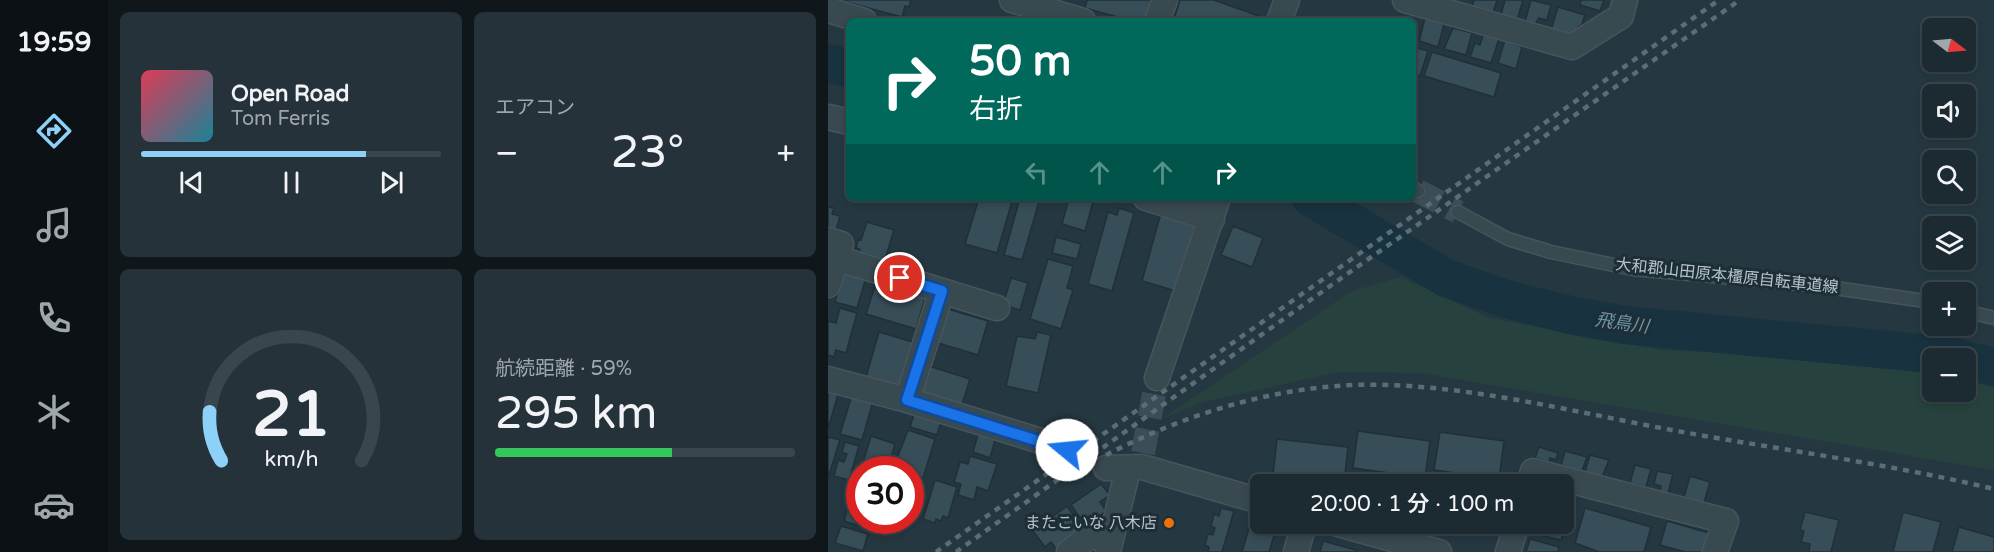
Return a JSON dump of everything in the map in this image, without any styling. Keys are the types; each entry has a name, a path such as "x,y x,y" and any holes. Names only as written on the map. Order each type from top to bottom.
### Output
{"street":[{"path":"1012,0 1073,18"},
{"path":"1158,18 1164,0"},
{"path":"1280,18 1287,0"},
{"path":"1405,0 1572,47 1621,16 1625,0"},
{"path":"828,10 854,18"},
{"path":"828,117 846,121"},
{"path":"1157,378 1215,208 1167,201"},
{"path":"828,285 832,249 942,291 997,308"},
{"path":"907,400 942,291"},
{"path":"828,379 907,400 1067,450"},
{"path":"1069,552 1091,535 1110,546 1130,464 1250,498"},
{"path":"1532,474 1533,471 1545,474"},
{"path":"1574,482 1726,521 1715,552"},
{"path":"1296,552 1301,534"},
{"path":"1382,534 1404,539 1439,552"},
{"path":"1508,552 1514,534"}],"lane":[{"name":"大和郡山田原本橿原自転車道線","path":"1458,212 1508,239 1551,252 1633,269 1810,285 1922,301"},
{"path":"1976,314 1994,318"}],"green space":[{"path":"1401,277 1489,318 1662,350 1844,358 1922,369 1922,402 1976,402 1976,382 1994,388 1994,470 1422,373 1338,372 1203,402 1161,419 1352,291"}],"building":[{"path":"839,0 911,0 909,7 905,6 902,17"},
{"path":"1087,0 1154,0 1149,18 1121,18 1085,8"},
{"path":"1180,0 1214,0 1259,16 1258,18 1174,18"},
{"path":"1474,0 1497,0 1493,13 1472,7"},
{"path":"1505,0 1523,0 1517,20 1501,15"},
{"path":"1531,0 1551,5 1547,20 1539,18 1533,27 1524,25"},
{"path":"1581,0 1604,0 1600,11 1580,5"},
{"path":"1558,7 1585,15 1581,27 1579,26 1576,34 1572,33 1570,39 1550,33"},
{"path":"1425,18 1444,24 1438,47 1419,41"},
{"path":"1453,28 1472,33 1466,55 1444,49"},
{"path":"1483,35 1499,39 1491,63 1470,57 1475,43 1480,45"},
{"path":"1505,40 1522,47 1516,69 1498,63"},
{"path":"1416,48 1428,51 1420,76 1416,75"},
{"path":"1432,52 1501,73 1494,97 1424,76"},
{"path":"978,201 1012,201 997,253 965,244"},
{"path":"1019,201 1039,201 1022,260 1004,255"},
{"path":"1068,201 1093,201 1085,231 1062,224"},
{"path":"828,207 834,208 832,214 840,216 835,234 828,232"},
{"path":"1119,208 1134,213 1112,291 1088,284 1108,212 1117,215"},
{"path":"1161,213 1196,223 1176,291 1142,281"},
{"path":"867,222 894,230 884,263 858,256 860,249 856,248 858,239 861,240"},
{"path":"1233,226 1263,238 1252,267 1221,255"},
{"path":"1056,237 1081,244 1077,259 1052,253"},
{"path":"1048,259 1073,266 1067,288 1073,290 1061,329 1030,319"},
{"path":"843,271 866,278 857,308 835,302"},
{"path":"1011,278 1028,283 1020,310 1003,305"},
{"path":"876,283 925,298 916,329 866,314"},
{"path":"840,308 857,313 846,353 836,350 834,357 828,355 828,321 836,323"},
{"path":"948,309 988,321 978,355 938,343"},
{"path":"879,332 913,342 900,387 866,377"},
{"path":"1037,332 1051,335 1038,393 1006,386 1017,336 1035,339"},
{"path":"929,366 970,379 962,405 921,393"},
{"path":"828,389 839,391 828,429"},
{"path":"852,395 873,401 862,440 840,434"},
{"path":"914,414 941,422 937,435 910,427"},
{"path":"908,430 935,439 924,475 924,456 898,456"},
{"path":"1358,431 1430,441 1426,474 1396,474 1353,468"},
{"path":"1440,432 1504,441 1500,474 1463,474 1434,470"},
{"path":"978,434 995,440 990,458 973,452"},
{"path":"871,436 895,444 891,456 865,456"},
{"path":"828,437 840,440 828,478"},
{"path":"1277,439 1348,447 1345,474 1273,474"},
{"path":"845,442 859,446 856,456 846,456 847,454 842,452"},
{"path":"1539,447 1558,453 1556,460 1550,458 1549,462 1535,458"},
{"path":"1565,451 1587,457 1582,471 1561,465"},
{"path":"1590,455 1609,460 1602,477 1585,472"},
{"path":"970,456 997,464 988,491 977,487 974,500 958,495 961,484 954,482 960,462 968,464"},
{"path":"846,457 846,479 834,476 838,460 844,462"},
{"path":"1635,465 1651,469 1646,487 1630,483"},
{"path":"1657,471 1673,474 1668,494 1660,492 1661,486 1654,484"},
{"path":"1690,476 1710,482 1704,503 1684,497"},
{"path":"935,480 957,487 948,518 943,516 941,521 936,519 935,523 924,519"},
{"path":"1101,484 1110,495 1100,502 1106,511 1086,526 1071,505"},
{"path":"1067,506 1082,527 1056,549 1051,542 1045,547 1033,531"},
{"path":"1221,508 1234,511 1222,552 1208,552 1209,547 1205,545 1208,534 1213,535 1215,528 1211,526 1214,514 1219,516"},
{"path":"1585,508 1651,527 1644,552 1599,552 1575,543"},
{"path":"1805,512 1839,520 1831,552 1809,552 1810,544 1801,542 1804,531 1800,530"},
{"path":"1903,512 1941,522 1933,552 1893,552"},
{"path":"1667,521 1709,533 1704,552 1685,552 1660,545"},
{"path":"1250,525 1250,534 1274,534 1269,552 1242,552"},
{"path":"841,526 846,527 846,534 868,534 863,551 835,543"},
{"path":"1959,527 1994,537 1994,552 1952,552"},
{"path":"1540,534 1563,534 1561,540"},
{"path":"1530,539 1559,547 1558,552 1526,552"},
{"path":"1323,541 1356,550 1355,552 1320,552"}],"waterway":[{"name":"飛鳥川","path":"828,63 846,68"},
{"name":"飛鳥川","path":"1316,201 1446,278 1506,299 1570,315 1624,325 1922,353"},
{"name":"飛鳥川","path":"1976,363 1994,367"}],"tunnel":[{"path":"1418,191 1458,212"},
{"path":"1143,453 1157,378"},
{"path":"1067,449 1106,468"}],"railway":[{"path":"936,552 1719,0"},
{"path":"956,552 1347,274 1740,0"},
{"path":"1106,455 1174,425 1244,402 1317,388 1391,385 1503,397 1688,433 1880,465 1994,489"}],"place":[{"name":"またこいな 八木店","path":"1169,523"}],"route":[{"path":"900,278 942,291 907,400 1067,450"}]}
